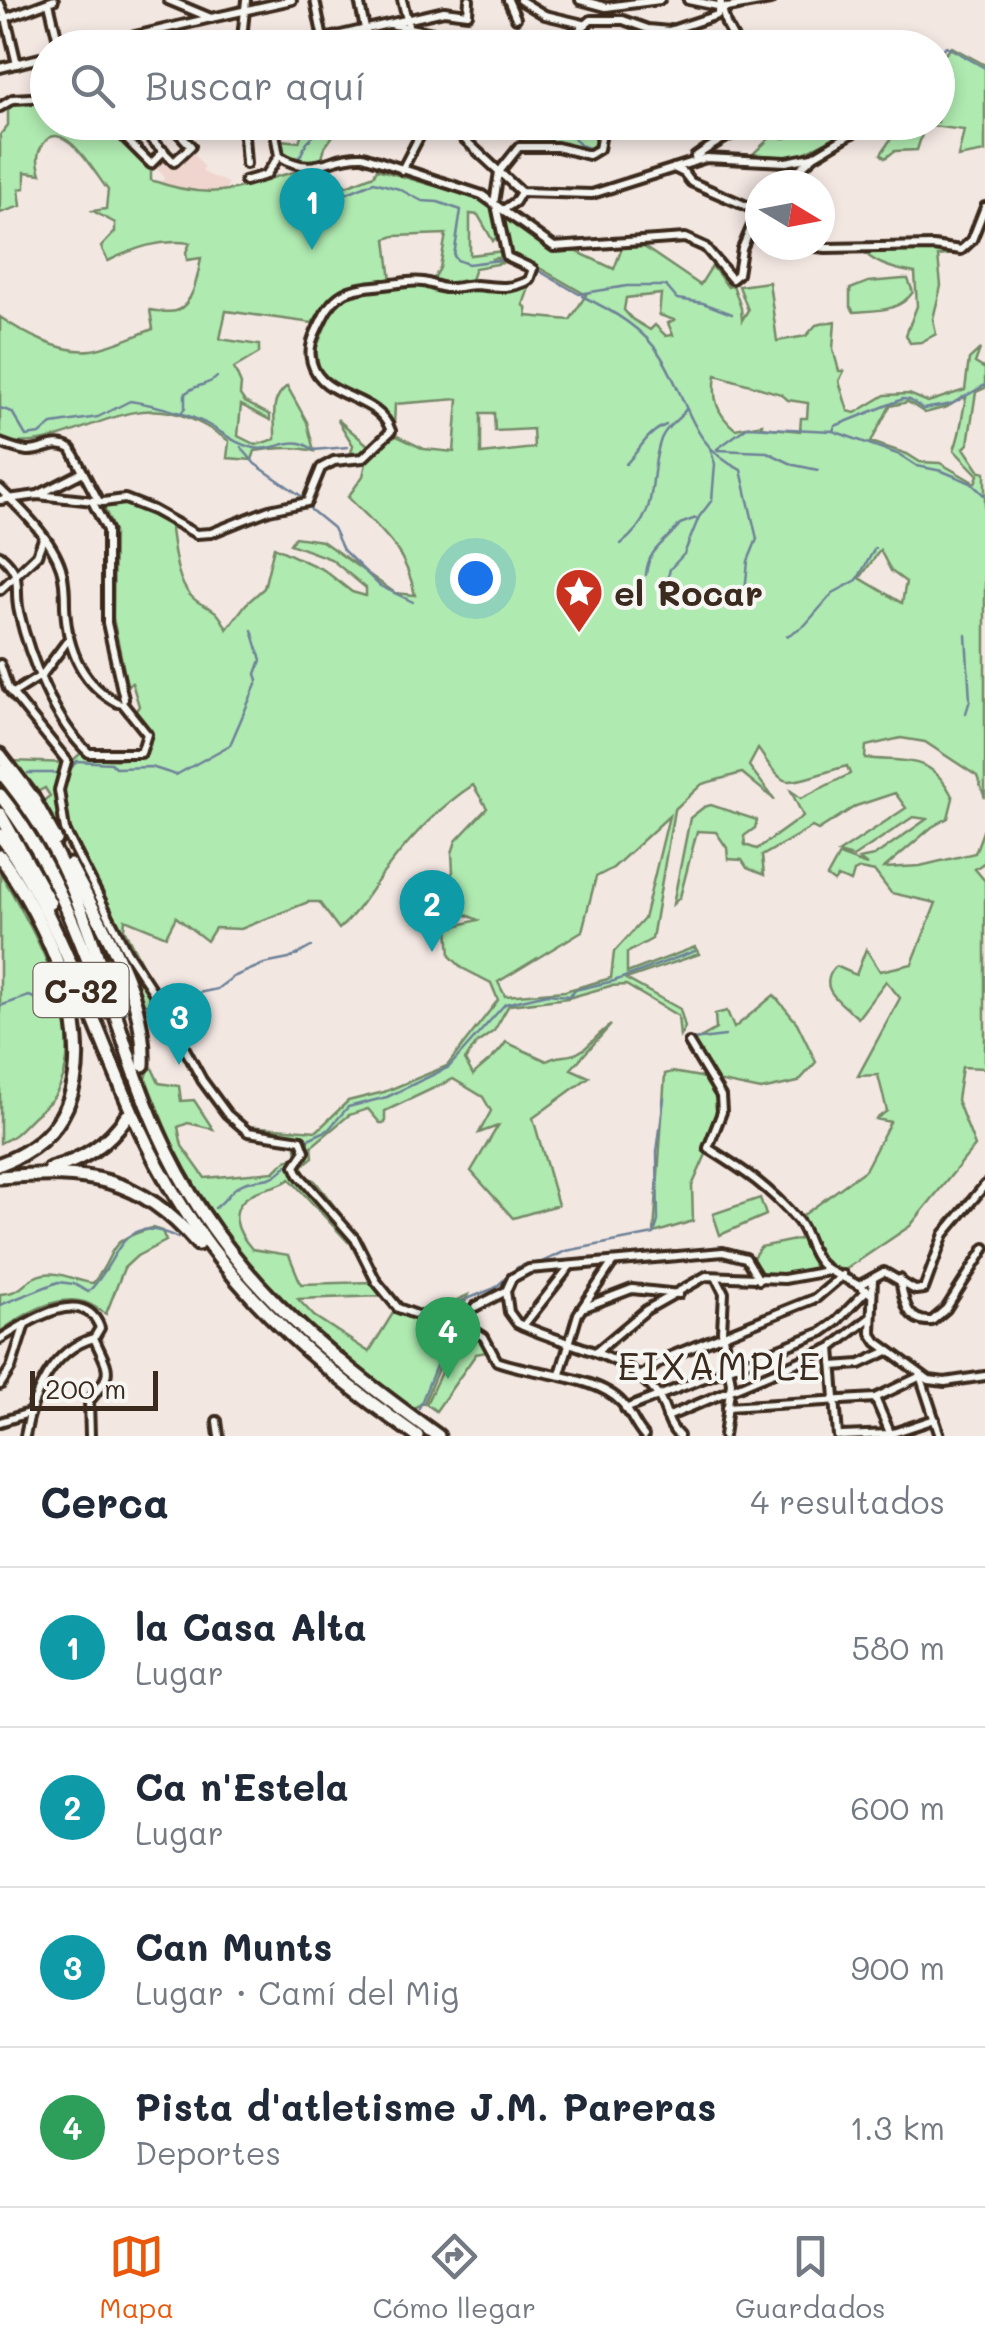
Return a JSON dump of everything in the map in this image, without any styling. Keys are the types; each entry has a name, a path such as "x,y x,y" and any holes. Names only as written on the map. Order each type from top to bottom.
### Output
{"highway":[{"path":"0,756 51,829 128,982 142,1028 143,1065"},
{"name":"C-32","path":"0,770 44,833 66,874 148,1109 190,1192 248,1276 322,1348 438,1436"},
{"path":"0,796 31,840 69,914 148,1109"},
{"path":"0,814 39,879 62,928 152,1152"},
{"path":"51,829 66,874"},
{"name":"C-32","path":"0,835 32,884 60,939 127,1101 196,1230 230,1276 301,1348 417,1436"},
{"path":"0,856 48,944 70,1006 78,1049 76,1083 61,1118 27,1152 0,1164"},
{"path":"22,1175 66,1165 90,1154 126,1116"},
{"path":"0,1177 84,1175 131,1189 164,1210 230,1276"}],"street":[{"path":"241,30 246,0"},
{"path":"161,30 292,0"},
{"path":"315,0 321,30"},
{"path":"359,0 365,30 444,11 468,14 469,0"},
{"path":"402,0 409,29"},
{"path":"444,11 445,0"},
{"path":"508,0 516,18"},
{"path":"520,0 545,15 584,24"},
{"path":"580,0 606,4 660,0"},
{"path":"688,0 739,8 770,0"},
{"path":"172,1 212,18"},
{"path":"3,19 51,2 57,30"},
{"path":"0,4 16,64"},
{"path":"606,4 617,21"},
{"path":"672,30 717,16 720,4"},
{"path":"720,4 729,30"},
{"path":"581,30 591,20 664,30"},
{"path":"390,24 415,30"},
{"path":"0,68 30,60"},
{"path":"0,107 13,99 30,99"},
{"path":"128,140 151,164 164,151"},
{"path":"153,140 174,162 191,146 185,140"},
{"path":"244,140 246,164"},
{"path":"245,181 266,175 279,156 276,140"},
{"path":"402,170 418,140"},
{"path":"465,140 521,192 592,194 688,162 720,157 786,162 794,170"},
{"path":"0,500 38,496 136,502 196,534 307,502 321,468 334,461 363,458 391,431 388,422 366,403 332,386 313,368 312,342 328,306 357,286 414,281 449,288 501,288 529,280 533,269 507,257 498,206 498,172 520,147 557,147 583,156 599,149 601,140"},
{"path":"684,173 688,162 722,140"},
{"path":"797,170 841,140"},
{"path":"279,156 318,167 351,155 363,156 482,195 554,248 686,238 705,248 732,278 738,274 745,241"},
{"path":"786,162 812,157"},
{"path":"668,168 684,173 691,182 745,203"},
{"path":"498,206 515,202 521,192"},
{"path":"835,248 933,246 962,250 972,240 985,208"},
{"path":"0,443 30,451 65,445 83,472 107,530 107,623 121,700"},
{"path":"38,496 83,472"},
{"path":"0,489 56,555 64,580 69,639 83,674 108,697 121,700 137,720 148,736 141,752 91,754 54,712 19,612 16,574 0,554"},
{"path":"0,590 38,554 43,538"},
{"path":"38,554 56,555"},
{"path":"12,694 42,675 69,639"},
{"path":"0,664 12,694 67,760 59,790 65,830 127,952 160,1001 214,1099 248,1132 301,1140 305,1151 294,1166 299,1176 355,1239 376,1281 398,1308 452,1328 476,1332 484,1337 497,1361 560,1374 611,1396 625,1408 644,1436"},
{"path":"689,1044 722,1096 722,1112 708,1148 760,1180 799,1222 816,1258 867,1290"},
{"path":"625,1408 826,1330 867,1290 873,1278 884,1272 915,1290 927,1286 944,1234 985,1185"},
{"path":"899,1278 908,1312 917,1320 932,1321 946,1308 985,1248"},
{"path":"679,1436 670,1427 658,1395 639,1377 596,1352 523,1326 509,1312 508,1282 522,1271 723,1252 746,1258 760,1280"},
{"path":"560,1374 582,1308 614,1261"},
{"path":"523,1326 570,1265"},
{"path":"596,1352 646,1310 680,1294 700,1279 760,1280 830,1270"},
{"path":"639,1377 666,1358 816,1298 843,1275"},
{"path":"716,1277 724,1293 722,1334 728,1368 724,1436"},
{"path":"873,1278 867,1290 873,1338 927,1384 940,1436"},
{"path":"582,1308 632,1288 680,1294"},
{"path":"476,1307 506,1292"},
{"path":"0,1339 54,1310 84,1311 98,1322 99,1334 70,1347 61,1356 29,1413 25,1436"},
{"path":"667,1417 831,1348 872,1317"},
{"path":"0,1385 16,1356 26,1323"},
{"path":"90,1436 88,1401 109,1378 109,1367 94,1338"},
{"path":"831,1348 840,1436 891,1435 935,1418"},
{"path":"832,1366 860,1364 888,1352"},
{"path":"726,1408 875,1398 921,1376"},
{"path":"927,1384 985,1376"},
{"path":"875,1398 891,1435"},
{"path":"0,1422 29,1413"},
{"path":"217,1421 219,1436"}],"shaded area":[{"path":"192,151 204,167 202,172 228,183 226,191 202,193 160,183 165,177 153,165 163,155 175,167"}],"green space":[{"path":"955,49 985,65 985,152 958,157 964,130 955,129"},
{"path":"16,102 30,102 30,140 48,140 38,157 41,174 25,172 25,188 19,189 21,206 0,213 0,135 8,125 8,108"},
{"path":"66,140 123,140 151,166 151,180 199,191 239,188 304,170 330,173 346,186 374,175 377,169 476,198 493,208 499,234 493,241 478,215 470,214 470,255 504,251 505,257 491,259 503,263 475,268 470,283 439,283 433,280 440,268 446,234 394,236 386,239 391,281 352,285 332,296 312,323 226,311 220,339 259,345 259,353 234,368 241,384 240,395 245,402 270,415 270,420 241,405 238,436 256,445 275,439 275,404 287,386 307,422 314,451 277,448 255,451 252,460 227,458 229,441 188,417 157,411 113,417 47,439 24,443 0,441 0,317 55,346 91,350 153,329 150,310 173,312 187,302 194,288 201,258 187,260 190,243 158,244 108,261 101,247 115,232 115,223 93,211 106,209 108,190"},
{"path":"280,140 330,140 321,162 310,163 282,155"},
{"path":"521,140 599,140 590,152"},
{"path":"768,140 829,140 796,157 752,155"},
{"path":"890,140 920,140 917,150 895,151 885,158 881,154"},
{"path":"499,213 551,250 578,252 614,269 622,248 644,247 700,285 712,266 728,287 733,285 742,320 748,310 739,286 769,282 777,341 806,336 816,325 835,321 833,349 839,371 844,371 839,381 848,411 855,413 885,395 909,394 928,402 965,390 969,359 980,349 975,363 985,369 985,388 976,392 968,444 964,448 980,472 985,472 985,798 977,776 925,742 901,738 866,746 865,758 927,767 936,773 953,798 948,818 884,868 920,866 975,853 985,826 985,862 975,869 985,881 985,1068 962,1067 957,1100 975,1146 910,1226 845,1270 825,1266 798,1219 865,1170 890,1122 876,1119 887,1111 878,1075 858,1076 900,998 886,981 858,1018 833,995 828,982 830,974 836,966 856,975 866,949 880,971 912,964 936,903 891,893 875,872 860,869 854,872 851,882 838,877 834,882 827,877 839,855 867,865 859,859 874,856 927,819 913,817 853,857 838,853 906,808 895,793 856,806 818,830 812,827 762,856 764,875 747,868 742,860 728,859 727,848 716,832 697,831 680,897 673,904 690,818 704,807 711,805 757,820 755,828 744,836 745,845 757,849 803,816 791,791 801,798 850,774 847,766 804,779 784,780 758,749 749,766 775,800 742,773 702,784 674,810 652,939 627,953 627,973 695,947 699,954 626,979 680,1009 685,1027 680,1036 678,1016 626,985 610,986 568,998 509,1005 494,1031 476,1044 465,1060 473,1075 506,1042 547,1061 579,1052 611,1025 571,1069 589,1077 533,1118 558,1205 513,1218 471,1171 498,1126 479,1133 491,1111 483,1097 453,1079 385,1111 385,1123 380,1123 368,1109 349,1115 312,1146 313,1157 303,1165 303,1174 315,1181 356,1234 348,1242 290,1179 252,1194 239,1207 239,1228 252,1249 289,1255 301,1284 372,1282 381,1296 298,1299 314,1316 369,1352 398,1305 447,1322 457,1300 468,1295 424,1403 413,1408 323,1340 243,1260 192,1185 146,1079 152,1068 159,1083 179,1086 181,1101 194,1100 213,1129 188,1123 178,1127 182,1146 205,1178 274,1172 297,1155 295,1141 240,1132 245,1126 317,1131 348,1101 384,1092 447,1066 498,1000 491,983 462,968 450,956 448,928 478,920 433,900 453,872 456,841 487,808 473,785 417,833 339,929 319,902 308,902 241,929 215,928 207,941 176,917 166,936 125,919 124,929 161,1002 143,1009 101,912 43,801 50,796 45,788 37,792 12,761 70,763 82,752 126,759 147,751 151,743 148,729 135,712 139,706 132,683 127,685 113,618 114,531 103,505 124,501 170,524 176,562 186,589 213,610 227,629 264,588 274,547 324,570 352,592 366,596 366,588 331,559 290,544 295,537 322,541 395,593 415,595 398,552 348,497 363,476 367,459 350,457 353,445 337,419 369,446 397,436 424,449 454,452 458,399 395,404 394,426 369,401 332,382 319,369 316,349 335,302 355,290 424,285 455,292 464,288 501,291 531,282 523,305 527,316 570,320 586,295 541,269 508,257","holes":["661,294 659,315 674,320 668,323 673,335 666,336 655,325 650,330 632,319 624,310 626,298","716,375 808,403 807,418 801,418 800,431 761,427 762,424 735,429 720,412","966,398 954,450 978,475 975,483 940,463 920,462 871,442 890,406 908,402 925,413","481,413 494,413 495,431 533,429 534,448 481,454","880,550 891,571 906,582 902,603 860,578","669,816 644,919 614,952 611,978 565,991 505,996 498,982 582,931 596,877 613,868"]},
{"path":"862,249 955,250 956,254 938,256 941,286 933,319 936,334 910,343 906,335 917,306 915,273 878,262"},
{"path":"908,279 913,292 901,303 887,309 854,312 850,306 850,289 868,282"},
{"path":"0,872 27,919 52,976 62,1005 67,1061 55,1095 11,1138 0,1143"},
{"path":"774,995 797,1023 816,1062 798,1082 761,1090 717,1081 691,1043 716,1029 715,1014 727,1011 734,1028"},
{"path":"665,1074 706,1078 717,1092 720,1113 705,1141 707,1152 692,1186 693,1221 654,1233"},
{"path":"760,1198 766,1215 720,1235 713,1214"},
{"path":"152,1228 162,1231 166,1241 137,1256 124,1268 106,1314 84,1302 62,1301 28,1313 0,1332 0,1294 15,1291 44,1274 93,1283 118,1243"},
{"path":"805,1238 821,1270 765,1277 752,1259 760,1247"},
{"path":"460,1332 480,1338 486,1352 476,1354 436,1411 426,1404"}],"waterway":[{"path":"955,51 985,68"},
{"path":"309,140 294,169 345,194 374,182 422,201 461,210 454,256 457,260 468,264 508,259"},
{"path":"576,140 592,149"},
{"path":"534,268 579,294 627,286 666,286 677,299 732,314"},
{"path":"582,296 616,314 646,338 662,358 701,435 724,460 741,470 757,539 748,561 745,592"},
{"path":"181,413 185,394 217,377"},
{"path":"717,449 747,427 833,431 835,426 903,399 923,409 952,404 985,385"},
{"path":"0,408 12,412 26,436 40,434 52,424 98,417 130,401 187,415 254,448 291,443 313,450 348,447"},
{"path":"621,544 643,520 648,507 661,439 686,409"},
{"path":"626,464 649,437 666,425"},
{"path":"833,431 900,455 917,466 971,483 985,496"},
{"path":"241,447 255,464 304,498"},
{"path":"667,581 670,569 684,554 699,517 712,500 715,464 710,448"},
{"path":"717,450 767,452 794,465 818,470"},
{"path":"309,504 333,528 343,550 380,586 413,602"},
{"path":"646,575 658,546 680,524 696,518"},
{"path":"787,636 805,625 833,593 857,580 875,548"},
{"path":"68,772 77,761 111,763 116,768 151,767 176,775 230,745 258,680 261,660 252,630"},
{"path":"966,635 970,700 966,713"},
{"path":"28,773 60,773"},
{"path":"143,1005 217,989 233,977 289,959 311,947"},
{"path":"306,1140 328,1130 348,1107 387,1097 449,1067 505,1004 547,994 569,996 575,990 614,981 695,951"},
{"path":"0,1006 29,996 63,1009"},
{"path":"124,1013 132,1009"},
{"path":"692,1040 725,1036"},
{"path":"419,1408 462,1301 495,1288 518,1267 566,1251 654,1234 658,1221 657,1152 664,1098"},
{"path":"215,1208 240,1185 269,1178 287,1165"},
{"path":"0,1305 58,1282 74,1284 88,1292 132,1234 158,1231 178,1238"}],"place":[{"name":"la Casa Alta","path":"312,250"},
{"name":"el Rocar","path":"579,634"},
{"name":"Ca n'Estela","path":"432,952"},
{"name":"Can Munts","path":"179,1065"},
{"name":"Pista d'atletisme J.M. Pareras","path":"448,1379"}],"district":[{"name":"EIXAMPLE","path":"720,1365"}]}
